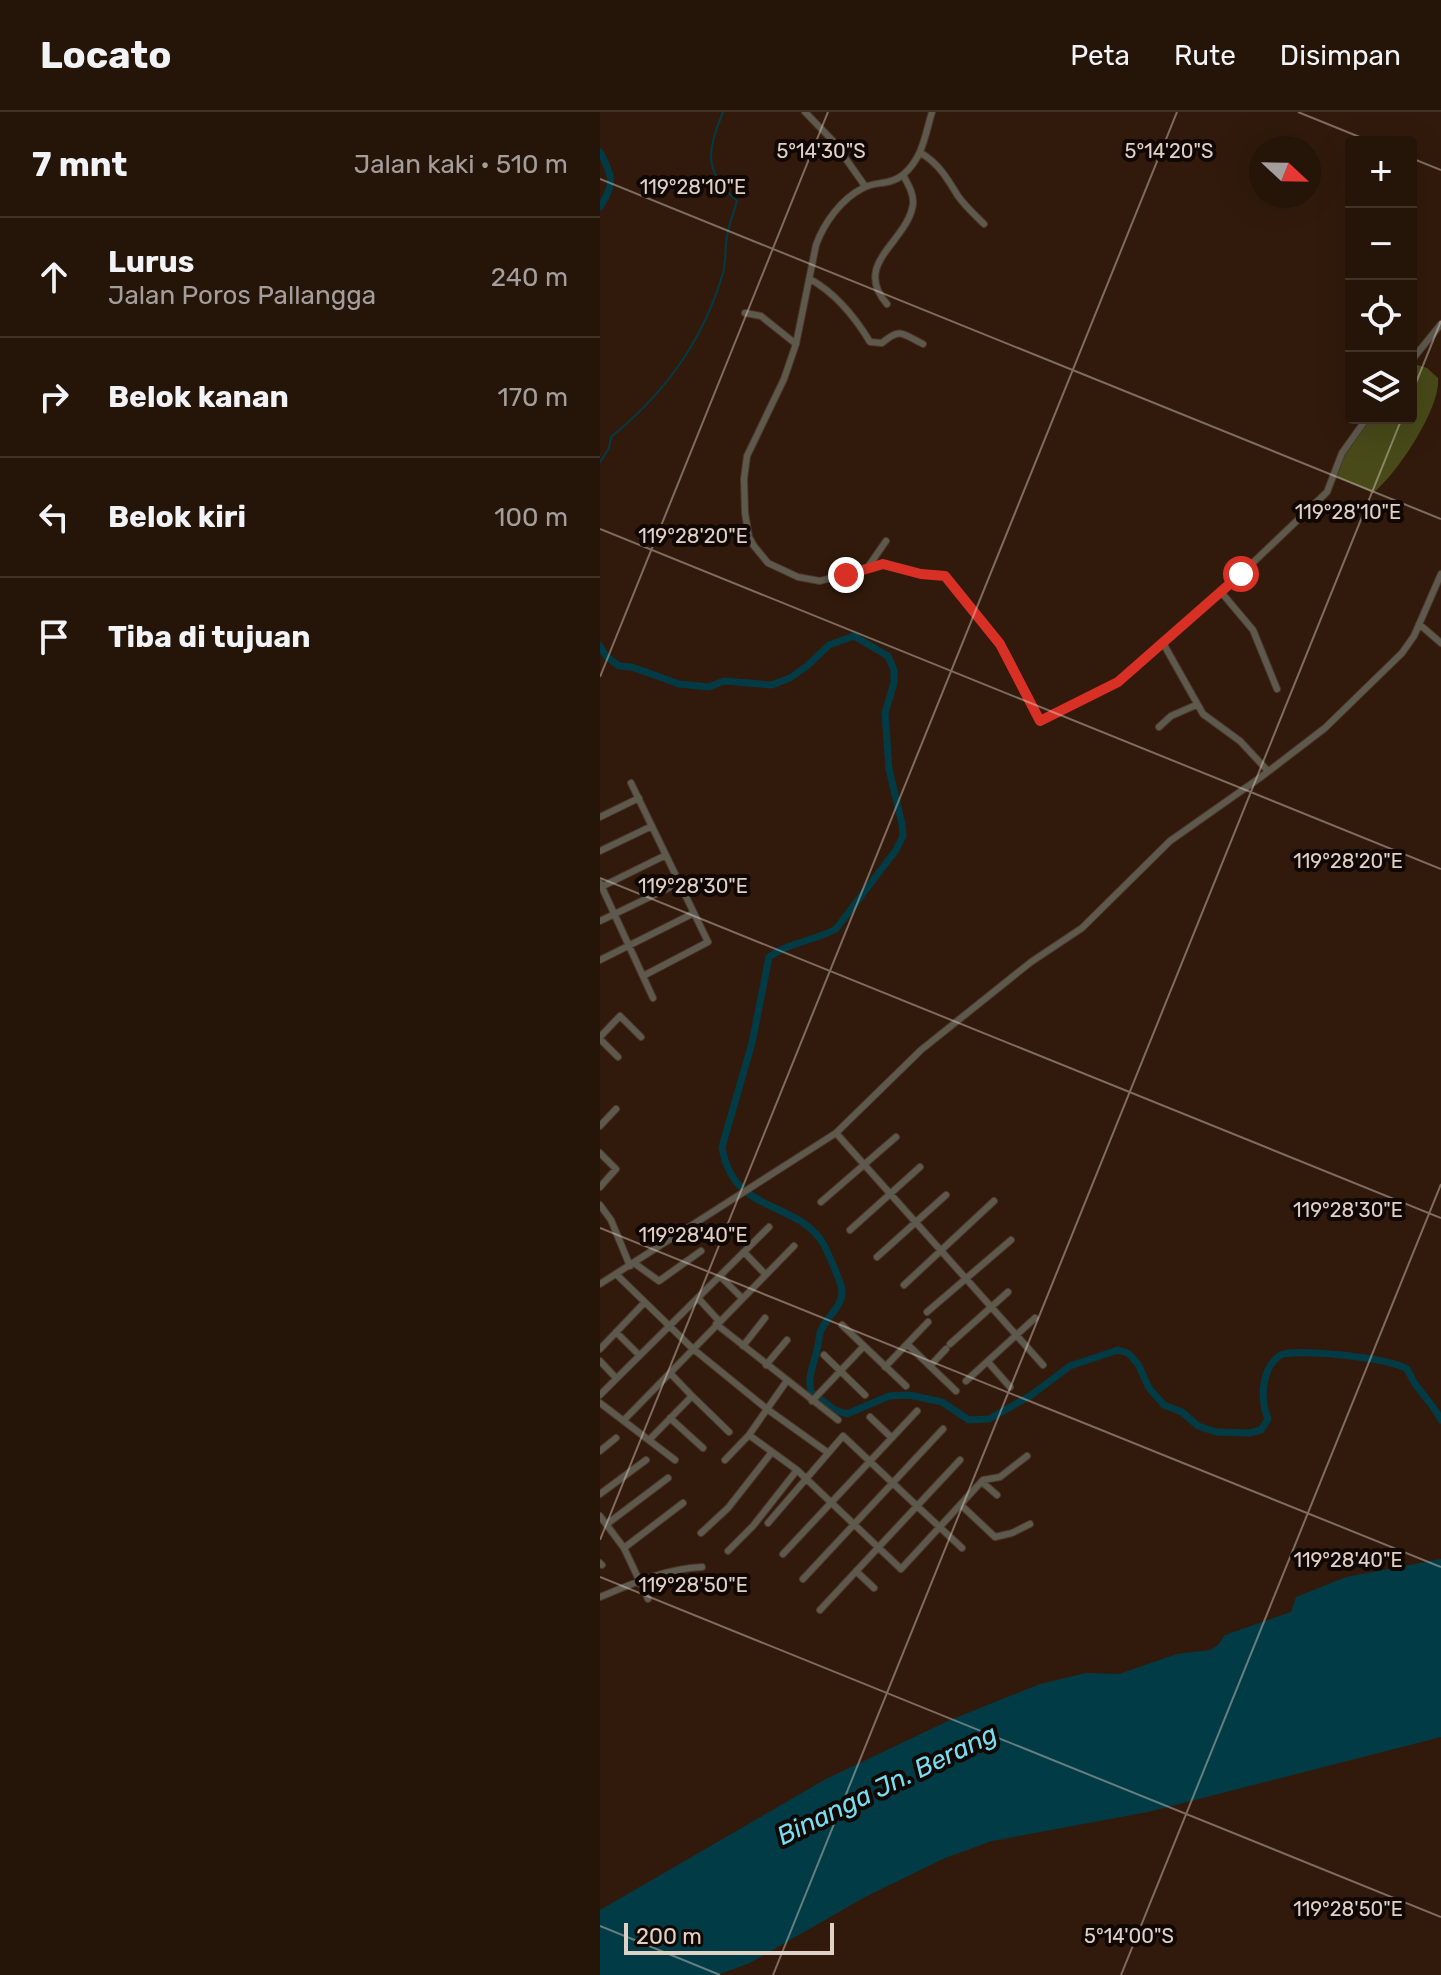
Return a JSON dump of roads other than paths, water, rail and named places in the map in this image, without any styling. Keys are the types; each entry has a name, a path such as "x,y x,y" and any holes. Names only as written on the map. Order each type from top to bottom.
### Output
{"street":[{"path":"805,112 834,142 865,186"},
{"path":"932,112 921,153 903,175 881,185 865,186 834,212 816,245 796,344 784,379 747,456 744,479 749,537 768,563 811,581 883,564 921,574 945,576 1000,644 1041,720 1118,682 1221,592 1327,492 1342,453 1363,424"},
{"path":"921,153 934,161 959,198 984,224"},
{"path":"887,304 878,295 874,278 879,263 912,210 912,194 903,175"},
{"path":"810,279 823,286 838,301 859,324 870,342 882,343 896,332 901,332 923,344"},
{"path":"745,313 761,316 796,344"},
{"path":"1417,354 1441,324"},
{"path":"868,567 886,541"},
{"path":"600,1284 836,1133 921,1050 1027,965 1082,928 1170,841 1325,728 1402,653 1419,624 1441,574"},
{"path":"1221,592 1253,630 1277,689"},
{"path":"1419,624 1441,643"},
{"path":"1163,643 1196,705 1212,722 1240,741 1268,771"},
{"path":"1159,727 1175,714 1196,705"},
{"path":"631,783 708,942 643,976"},
{"path":"600,817 639,798"},
{"path":"600,851 652,826"},
{"path":"653,998 600,886 666,855"},
{"path":"600,921 679,883"},
{"path":"600,960 694,913"},
{"path":"618,1057 600,1038 620,1016 641,1037"},
{"path":"600,1126 616,1109"},
{"path":"836,1133 1043,1365"},
{"path":"821,1202 896,1137"},
{"path":"600,1153 616,1169 600,1187"},
{"path":"850,1230 920,1167"},
{"path":"877,1257 946,1195"},
{"path":"904,1285 994,1201"},
{"path":"600,1205 611,1220 632,1265 659,1281 701,1251"},
{"path":"600,1395 769,1227"},
{"path":"927,1312 1011,1240"},
{"path":"624,1420 794,1246"},
{"path":"744,1252 765,1274"},
{"path":"616,1274 692,1348 767,1409 824,1450"},
{"path":"720,1276 742,1298"},
{"path":"930,1366 1008,1292"},
{"path":"698,1298 718,1323 743,1346 786,1382 815,1397 838,1420"},
{"path":"600,1349 644,1303"},
{"path":"743,1346 765,1318"},
{"path":"966,1381 1035,1318"},
{"path":"885,1367 928,1322"},
{"path":"842,1325 906,1386"},
{"path":"616,1332 639,1355"},
{"path":"766,1365 787,1340"},
{"path":"907,1344 956,1391"},
{"path":"815,1397 864,1346"},
{"path":"824,1355 865,1395"},
{"path":"600,1361 616,1378"},
{"path":"988,1362 1010,1387"},
{"path":"670,1373 729,1432"},
{"path":"725,1460 749,1435 786,1382"},
{"path":"650,1439 692,1396"},
{"path":"600,1403 675,1460"},
{"path":"783,1554 917,1411"},
{"path":"870,1417 892,1438"},
{"path":"670,1418 703,1448"},
{"path":"803,1579 943,1429"},
{"path":"749,1435 802,1475 901,1569 982,1482 1000,1477 1027,1456"},
{"path":"728,1551 824,1450 843,1436 962,1548"},
{"path":"600,1451 616,1438"},
{"path":"701,1533 728,1508 772,1452"},
{"path":"600,1494 646,1460"},
{"path":"820,1610 960,1460"},
{"path":"768,1523 802,1475"},
{"path":"607,1524 668,1478"},
{"path":"982,1482 997,1495"},
{"path":"624,1548 683,1503"},
{"path":"961,1505 995,1537 1030,1524"},
{"path":"600,1516 624,1548 648,1599"},
{"path":"600,1597 639,1580 676,1569 702,1567"},
{"path":"856,1571 874,1588"}],"water":[{"name":"Binanga Jn. Berang","path":"1441,1559 1441,1737 1148,1812 992,1841 945,1858 865,1897 750,1963 717,1975 600,1975 600,1910 826,1779 948,1721 1040,1684 1086,1673 1119,1674 1177,1654 1210,1650 1225,1635 1291,1612 1296,1597 1346,1577"}],"waterway":[{"path":"600,462 609,448 611,437 648,402 680,364 715,298 737,201 718,180 711,160 711,149 723,112"},
{"path":"600,152 608,167 610,180 600,207"},
{"path":"600,646 606,656 619,666 632,667 679,684 709,687 724,681 772,685 790,678 829,645 854,636 888,656 894,670 894,683 885,713 889,769 903,836 896,850 836,929 769,957 752,1043 722,1147 728,1169 739,1185 752,1196 813,1230 824,1245 839,1281 842,1296 820,1333 811,1374 811,1392 835,1410 847,1414 889,1396 909,1395 942,1402 969,1420 989,1419 1030,1396 1070,1366 1118,1350 1128,1353 1138,1364 1149,1388 1164,1405 1182,1412 1198,1426 1216,1432 1249,1433 1261,1430 1268,1419 1264,1386 1273,1362 1287,1354 1320,1353 1382,1361 1407,1369 1441,1420"}]}
